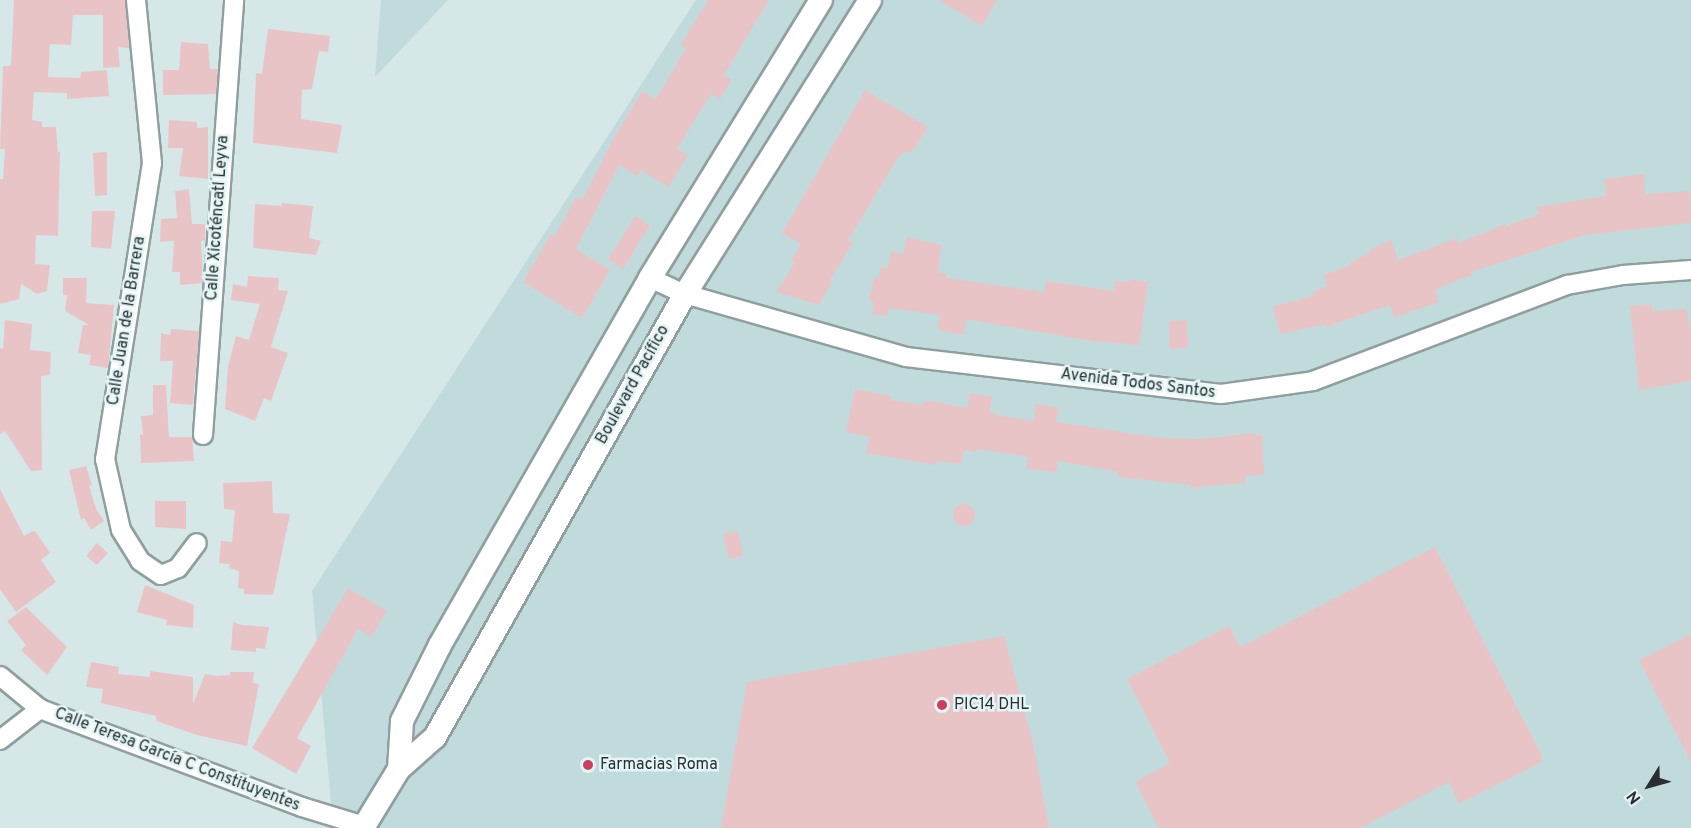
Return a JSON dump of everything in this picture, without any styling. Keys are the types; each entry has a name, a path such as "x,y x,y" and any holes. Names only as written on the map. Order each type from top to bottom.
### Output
{"main road":[{"name":"Boulevard Pacífico","path":"399,769 402,721 440,645 650,278 821,0"},
{"name":"Boulevard Pacífico","path":"365,827 399,769 435,738 685,294 870,0"}],"street":[{"name":"Calle Juan de la Barrera","path":"136,0 152,164 105,459 121,530 140,561 161,575 178,568 197,543"},
{"name":"Calle Xicoténcatl Leyva","path":"203,435 234,0"},
{"name":"Avenida Todos Santos","path":"650,278 685,294 906,357 1221,394 1312,381 1567,285 1623,275 1691,270"},
{"name":"Calle Teresa García C Constituyentes","path":"0,676 39,709 302,807 365,827"},
{"path":"0,740 39,709"}],"shaded area":[{"path":"381,0 448,0 375,77"},
{"path":"696,0 1691,0 1691,828 327,828 331,803 312,591"}],"building":[{"path":"14,0 125,0 129,48 118,47 120,67 103,68 103,15 73,15 71,45 50,44 48,77 80,78 81,72 107,70 109,96 67,99 67,93 34,92 32,120 42,122 42,127 56,127 58,152 60,152 58,236 36,235 35,264 50,265 47,291 37,294 21,284 19,299 0,304 0,179 3,179 5,149 0,149 3,66 11,66"},
{"path":"708,0 769,0 724,75 732,80 720,99 711,94 677,149 688,155 668,187 641,170 637,176 619,165 576,249 610,270 582,318 523,282 551,234 555,236 576,197 582,200 611,143 642,91 656,99 686,48 681,45"},
{"path":"939,0 997,0 982,26"},
{"path":"268,29 330,36 328,52 319,51 312,89 302,90 301,119 342,125 337,153 253,143 256,73 262,74"},
{"path":"181,42 208,44 210,69 218,69 216,94 163,95 163,70 179,70"},
{"path":"865,90 928,127 913,151 901,154 890,171 848,241 853,243 829,281 832,282 819,305 776,292 795,262 791,260 801,244 782,233"},
{"path":"169,120 197,122 197,128 208,127 208,179 179,176 183,148 168,148"},
{"path":"107,152 107,195 95,196 93,153"},
{"path":"1644,174 1645,194 1690,191 1691,223 1585,235 1471,272 1473,275 1437,288 1438,290 1435,291 1439,302 1394,318 1390,305 1326,327 1325,324 1280,334 1273,307 1314,295 1313,292 1327,286 1323,275 1351,265 1350,262 1370,253 1369,250 1391,240 1398,260 1457,238 1459,243 1505,224 1506,226 1539,214 1537,207 1606,196 1604,179"},
{"path":"189,189 192,224 205,224 205,240 201,241 203,283 180,285 180,272 172,272 174,241 160,242 161,219 177,218 175,191"},
{"path":"282,203 313,206 309,238 321,241 316,255 253,248 255,204 282,206"},
{"path":"92,211 115,211 111,249 91,247"},
{"path":"635,216 650,225 623,269 608,260"},
{"path":"907,237 941,245 938,272 947,274 947,278 1044,292 1046,281 1114,291 1116,280 1129,283 1130,279 1148,282 1139,345 1091,341 966,319 963,335 938,330 940,315 889,308 888,316 872,314 874,302 869,301 874,277 879,278 880,267 888,268 891,251 904,254"},
{"path":"248,276 279,278 278,290 288,291 271,347 288,353 271,401 264,398 255,421 225,409 228,366 236,336 249,340 260,304 231,300 233,284 247,287"},
{"path":"63,278 87,278 86,303 114,305 108,368 89,365 91,355 78,353 83,325 89,325 65,311 67,295 63,295"},
{"path":"1652,304 1652,311 1686,309 1691,329 1691,381 1639,390 1630,306"},
{"path":"5,320 32,324 30,350 51,352 50,375 41,376 42,470 31,471 5,431 0,434 0,348 3,349"},
{"path":"1187,320 1188,348 1169,349 1169,321"},
{"path":"171,329 199,331 193,405 170,403 173,361 160,361 161,333 170,335"},
{"path":"153,385 166,385 169,437 192,437 194,461 141,463 140,435 143,435 141,416 153,415"},
{"path":"855,389 891,396 890,400 922,405 923,402 931,401 967,408 970,393 992,397 990,412 1001,416 1034,421 1036,404 1059,408 1056,422 1160,438 1200,439 1254,433 1262,435 1264,474 1245,476 1245,483 1191,488 1191,485 1118,477 1118,472 1058,461 1056,472 1026,469 1028,457 979,449 978,452 964,450 961,464 936,461 935,465 866,453 870,437 846,432"},
{"path":"86,466 96,509 104,521 91,530 84,518 81,520 69,470"},
{"path":"272,481 273,513 290,514 273,595 244,594 244,589 238,588 239,571 229,568 230,564 219,563 221,541 232,542 235,510 224,509 223,483"},
{"path":"0,489 24,536 33,531 36,532 50,553 41,560 56,582 16,612 0,589"},
{"path":"155,501 186,501 186,529 155,527"},
{"path":"964,504 972,507 975,515 972,523 964,526 956,523 953,515 956,507"},
{"path":"738,531 743,556 729,559 723,534"},
{"path":"97,543 108,553 97,565 86,556"},
{"path":"1435,547 1542,756 1542,762 1459,804 1449,782 1360,828 1159,828 1135,782 1170,763 1127,679 1229,626 1240,647"},
{"path":"145,585 194,605 193,628 166,625 167,620 137,612"},
{"path":"348,588 387,611 371,637 358,629 297,738 311,746 296,774 252,748"},
{"path":"26,607 67,647 47,675 21,650 26,645 7,621"},
{"path":"233,622 269,627 265,649 256,648 256,652 231,650"},
{"path":"1691,634 1691,762 1639,660"},
{"path":"1004,636 1034,746 1049,828 721,828 747,682"},
{"path":"91,662 119,667 118,674 150,677 150,671 193,677 193,704 205,674 216,676 230,675 230,672 254,672 253,683 259,684 247,746 197,735 156,721 156,716 101,703 103,689 86,687"}],"place":[{"name":"PIC14 DHL","path":"942,705"},
{"name":"Farmacias Roma","path":"588,765"}]}
